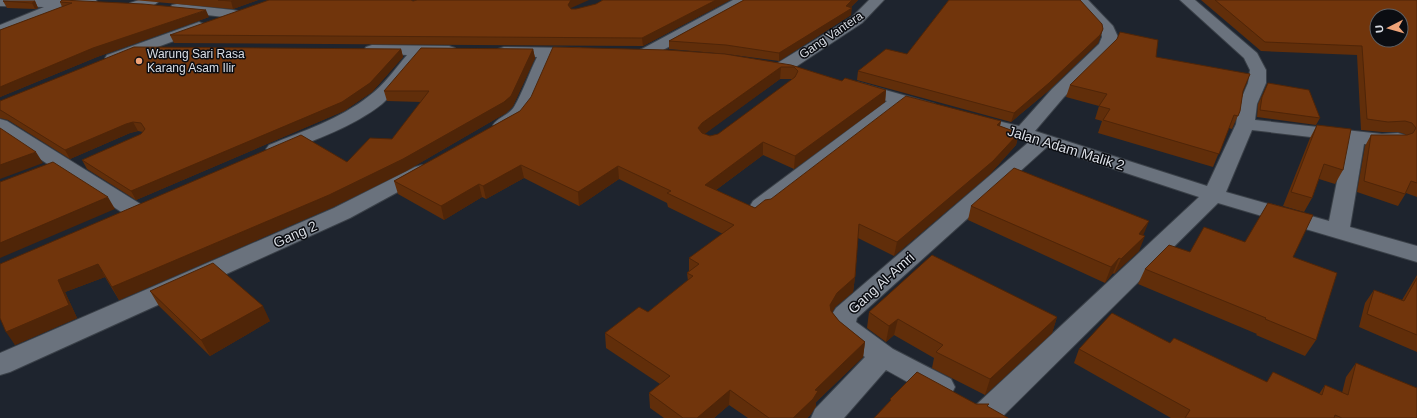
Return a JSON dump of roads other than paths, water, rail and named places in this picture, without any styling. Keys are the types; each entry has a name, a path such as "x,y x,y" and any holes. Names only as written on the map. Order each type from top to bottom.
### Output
{"street":[{"path":"135,6 153,0"},
{"path":"678,56 639,53 744,0"},
{"name":"Gang Vantera","path":"786,71 857,20 877,0"},
{"path":"1033,136 1058,93 1106,46 1110,37 1108,29 1080,0"},
{"path":"978,407 1214,195 1245,124 1248,104 1257,83 1258,70 1251,56 1187,0"},
{"path":"0,30 69,1"},
{"path":"0,2 69,1 106,4"},
{"path":"97,64 240,12 121,5"},
{"path":"136,49 183,49"},
{"path":"356,50 464,51"},
{"path":"258,157 352,116 369,105 379,97 419,51"},
{"path":"487,52 593,53"},
{"path":"485,135 514,118 522,109 547,52"},
{"path":"843,83 944,112"},
{"path":"761,206 900,100"},
{"name":"Jalan Adam Malik 2","path":"966,118 1033,136 1214,195 1417,254"},
{"path":"1245,124 1382,140 1398,139"},
{"path":"0,125 65,166 142,207 113,220"},
{"name":"Gang Al-Amri","path":"978,407 883,356 844,326 843,320 845,314 1033,136"},
{"path":"1338,230 1356,137"},
{"path":"41,172 89,160"},
{"name":"Gang 2","path":"0,365 342,213 440,161"},
{"path":"826,418 883,356"}],"place":[{"name":"Warung Sari Rasa Karang Asam Ilir","path":"139,61"}]}
